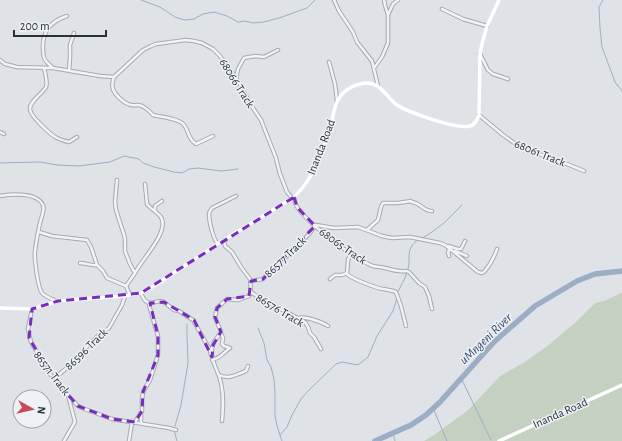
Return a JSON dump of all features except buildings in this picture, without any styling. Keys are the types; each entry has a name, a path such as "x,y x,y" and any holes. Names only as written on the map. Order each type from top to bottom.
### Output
{"street":[{"path":"334,0 353,32 357,42 370,58 378,86"},
{"path":"374,68 382,57 388,43 388,15 384,0"},
{"path":"388,15 393,4 398,0"},
{"path":"337,101 346,90 368,83 378,86 396,104 416,114 453,125 469,127 474,124 479,115 480,53 487,26 500,0"},
{"path":"442,9 463,19 487,26"},
{"path":"53,68 44,59 44,37 54,22 67,16"},
{"path":"69,71 70,45 74,33"},
{"name":"68066 Track","path":"114,77 135,56 151,46 186,40 202,43 213,49 236,78 262,122 287,192 293,197"},
{"path":"236,78 238,69 244,58 255,56 264,57 278,50"},
{"path":"480,53 488,70 493,74 508,79"},
{"path":"0,60 10,66 22,68 53,68 114,77 112,89 129,105 141,106 153,115 179,121 185,126 187,134 196,144 213,136"},
{"path":"329,62 335,84 337,101"},
{"path":"44,68 46,87 35,99 30,107 30,110 37,122 56,138 69,142 77,137"},
{"name":"Inanda Road","path":"0,308 32,309 58,301 132,295 141,293 154,286 293,197 300,191 309,180 319,160 337,101"},
{"name":"68061 Track","path":"479,115 503,136 517,145 584,171"},
{"path":"0,132 4,134"},
{"path":"117,180 115,202 125,238 126,251 130,264 135,273"},
{"path":"126,286 160,235 162,229 163,223 161,217 146,203 145,184"},
{"path":"0,196 20,194 37,199 44,207 34,253 41,292 56,302 58,301"},
{"path":"218,244 210,222 209,215 211,209 236,196"},
{"name":"68065 Track","path":"293,197 297,206 315,226 351,253 373,266 401,272 409,272 426,289 432,309"},
{"path":"156,211 155,206 162,201"},
{"path":"367,230 378,220 381,207 384,202 398,203 411,201 417,203 427,211 432,211"},
{"path":"315,226 318,225 334,228 358,227 392,238 404,237 433,241 450,249 478,272 482,273 493,260 497,249"},
{"name":"86577 Track","path":"251,281 263,279 289,255 315,226"},
{"path":"39,232 52,236 87,240 90,243 97,265 108,278 126,286 129,293 132,295"},
{"path":"212,358 220,357 230,348 222,344 223,338 215,317 217,308 226,300 241,299 248,296 250,292 251,281 249,276 241,267 232,252 225,246 224,240"},
{"path":"445,246 461,249 465,241"},
{"path":"450,249 467,256"},
{"path":"449,256 448,252 450,249"},
{"path":"351,253 348,260 348,276 378,288 394,290 401,306 406,326"},
{"path":"80,263 97,265"},
{"path":"330,279 335,275 342,276 347,273"},
{"name":"86576 Track","path":"250,292 305,322 310,333 321,349"},
{"path":"141,293 148,303 160,301 164,302 174,310 179,311 193,320 210,350 219,374 224,403 222,421"},
{"name":"86596 Track","path":"54,379 77,359 98,336 108,328 122,305 125,296"},
{"path":"141,423 143,392 151,378 158,349 158,336 149,305 151,303"},
{"name":"86571 Track","path":"32,309 28,329 29,338 58,385 78,406 112,419 176,430"},
{"path":"297,318 303,317 328,326"},
{"path":"212,358 213,345 221,333"},
{"path":"219,374 224,377 236,376 246,371 248,366"},
{"name":"Inanda Road","path":"499,441 622,385"},
{"path":"64,441 75,422 69,404 68,395"},
{"path":"129,441 133,422 141,413"}],"highlighted area":[{"path":"294,197 297,207 315,226 263,279 251,281 249,296 227,299 217,308 215,317 221,332 213,345 212,357 194,320 164,302 150,303 158,336 158,355 143,392 142,411 135,422 112,419 78,406 52,377 29,338 32,309 58,301 141,293"}],"green space":[{"path":"621,293 622,441 424,441 467,411 500,376 525,362 550,344 576,322 595,303 604,301"}],"waterway":[{"path":"141,0 160,7 175,17 184,20 194,19 203,14 214,12 227,16 238,22 245,21 253,23 279,18 307,8 315,0"},
{"path":"603,0 599,7 602,47 615,82 622,91"},
{"path":"0,163 40,162 57,165 79,166 110,162 124,156 139,159 143,163 154,167 182,173 189,169 198,168 221,171 238,169"},
{"path":"421,239 444,223 462,205"},
{"path":"397,293 407,272 411,247 418,240"},
{"name":"uMngeni River","path":"375,441 411,425 426,415 440,402 494,342 535,306 577,281 595,274 622,271"},
{"path":"280,435 287,427 301,399 336,364 342,362 358,365 368,357 377,336 393,311 397,298"},
{"path":"175,426 181,405 188,363 187,324"},
{"path":"258,328 264,343 267,360 271,367 274,379 275,416 282,441"},
{"path":"461,378 491,440"},
{"path":"433,408 447,441"},
{"path":"174,430 177,441"},
{"path":"393,433 395,441"}]}
